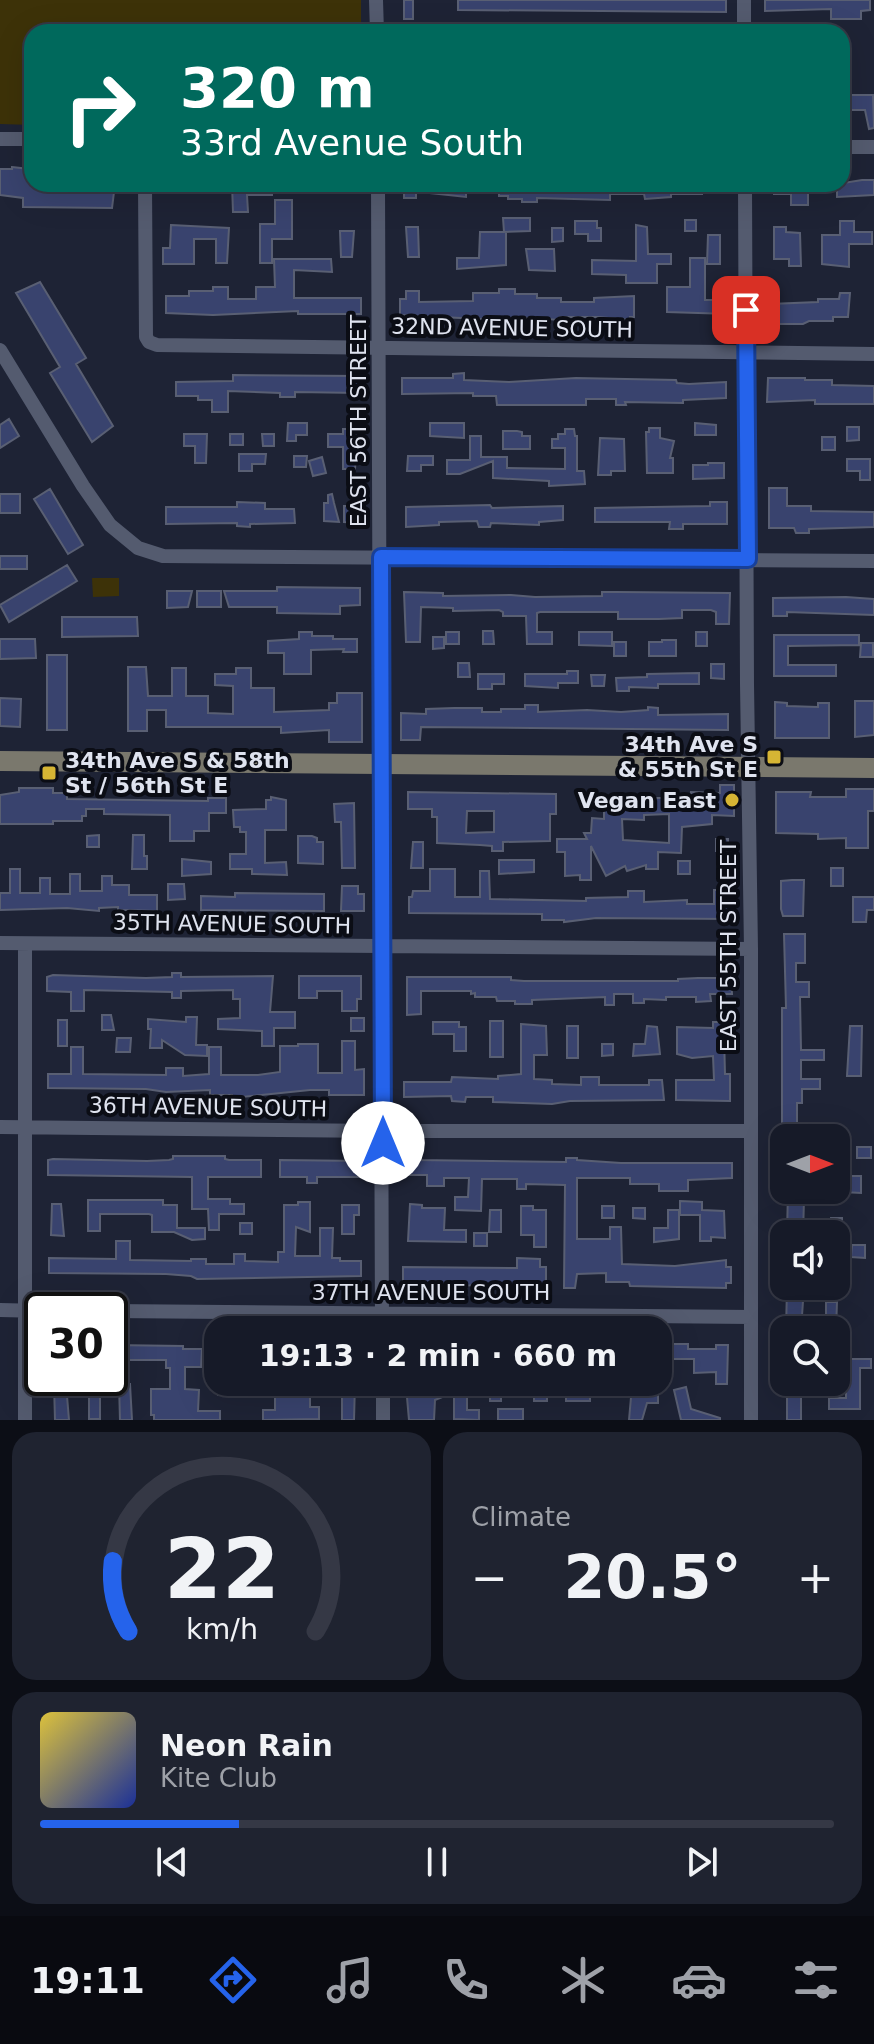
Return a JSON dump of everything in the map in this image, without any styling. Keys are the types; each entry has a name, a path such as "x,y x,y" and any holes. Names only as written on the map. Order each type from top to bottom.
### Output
{"street":[{"path":"376,0 377,24"},
{"path":"744,0 744,24"},
{"path":"0,139 24,139"},
{"path":"850,147 874,147"},
{"name":"32ND AVENUE SOUTH","path":"145,192 146,337 157,345 874,354"},
{"name":"EAST 56TH STREET","path":"378,192 382,1314"},
{"name":"EAST 55TH STREET","path":"745,192 751,1420"},
{"path":"0,350 96,506 122,537 144,551 163,556 874,561"},
{"path":"0,761 874,768"},
{"name":"35TH AVENUE SOUTH","path":"0,943 751,949"},
{"path":"25,944 25,1292"},
{"name":"36TH AVENUE SOUTH","path":"0,1127 751,1131"},
{"path":"0,1310 24,1311"},
{"name":"37TH AVENUE SOUTH","path":"128,1311 751,1317"},
{"path":"25,1396 25,1420"},
{"path":"383,1396 383,1420"}],"shaded area":[{"path":"0,0 361,0 361,24 24,24 24,125 0,124"},
{"path":"92,578 119,578 119,596 93,597"}],"building":[{"path":"404,0 413,0 413,19 404,19"},
{"path":"458,0 726,0 726,12 458,10"},
{"path":"765,0 870,0 870,10 861,11 861,19 831,19 831,9 765,11"},
{"path":"850,95 873,95 874,128 869,129 865,110 850,110"},
{"path":"24,168 24,192 114,192 112,208 23,207 23,198 0,195 0,169"},
{"path":"874,180 874,195 837,197 837,192 850,192 850,182"},
{"path":"232,192 272,192 272,195 247,195 248,212 233,212"},
{"path":"404,192 416,192 416,198 404,198"},
{"path":"421,192 466,192 466,197"},
{"path":"499,192 702,192 645,199 644,194 610,194 610,200 537,198 537,202 499,196"},
{"path":"808,192 808,205 791,205 791,194 774,194"},
{"path":"275,200 292,200 292,239 272,239 272,263 260,263 260,224 275,224"},
{"path":"503,218 530,218 530,231 504,232"},
{"path":"685,220 696,220 696,231 685,231"},
{"path":"575,221 597,221 597,228 601,228 601,241 588,241 588,234 575,234"},
{"path":"840,221 854,221 854,232 872,232 872,244 849,244 849,267 822,264 822,235 840,235"},
{"path":"171,225 229,228 227,263 216,263 216,239 194,239 194,264 163,264 163,248 170,248"},
{"path":"636,225 647,227 648,254 671,254 671,264 657,264 657,283 626,283 626,275 592,274 592,260 636,261"},
{"path":"406,227 418,227 419,257 408,257"},
{"path":"774,227 786,227 786,232 800,233 801,266 789,266 789,259 774,259"},
{"path":"552,228 563,228 563,241 552,242"},
{"path":"340,231 354,231 352,257 341,257"},
{"path":"480,232 506,232 506,265 457,269 457,258 479,258"},
{"path":"708,235 720,235 720,264 707,264"},
{"path":"526,249 554,249 555,271 529,270"},
{"path":"690,258 705,258 705,300 729,300 729,314 667,312 667,287 690,287"},
{"path":"274,259 331,259 332,272 294,270 294,298 361,298 361,314 298,314 298,311 213,315 166,313 166,296 189,296 189,291 213,291 213,287 228,287 228,299 256,299 256,287 275,287"},
{"path":"40,282 86,358 76,364 113,426 92,442 50,373 60,367 16,293"},
{"path":"499,289 515,289 515,294 537,294 537,298 561,298 561,302 594,302 594,298 634,296 634,317 630,320 515,317 515,320 502,320 400,315 400,299 406,299 406,291 419,291 419,302 473,301 473,293 499,293"},
{"path":"840,293 850,293 848,317 803,324 770,324 770,304 839,299"},
{"path":"464,373 464,380 509,382 576,378 676,380 677,383 689,384 726,382 726,398 683,400 683,403 625,402 626,405 616,405 616,399 586,399 586,405 497,405 496,396 473,396 473,393 402,394 402,378 453,378 453,374"},
{"path":"233,375 360,376 360,393 295,392 295,397 280,397 280,393 228,391 228,412 212,412 212,400 198,400 198,396 176,396 176,382 233,381"},
{"path":"768,378 832,380 832,385 874,386 874,404 815,404 815,400 767,402"},
{"path":"9,419 19,436 0,448 0,425"},
{"path":"288,423 307,423 307,435 296,435 296,441 287,441"},
{"path":"430,423 464,423 464,438 430,436"},
{"path":"695,423 716,425 716,435 695,435"},
{"path":"847,427 859,427 859,440 847,441"},
{"path":"649,428 660,428 660,438 674,441 670,458 673,458 673,473 647,473 646,432"},
{"path":"343,429 358,429 355,469 343,469 343,447 328,447 328,434 343,434"},
{"path":"565,429 574,429 577,436 577,471 584,471 585,484 549,486 549,481 493,478 493,461 460,474 447,474 447,460 470,460 470,436 481,436 481,457 507,457 507,468 565,469 565,448 552,448 552,439 558,439 558,434 565,434"},
{"path":"503,431 517,431 522,432 522,436 530,436 530,449 503,449"},
{"path":"184,434 207,434 206,463 195,463 195,446 184,446"},
{"path":"230,434 243,434 243,445 230,445"},
{"path":"262,434 274,434 274,446 263,446"},
{"path":"822,437 835,437 835,450 822,450"},
{"path":"600,438 624,439 625,471 598,475"},
{"path":"239,454 266,454 265,464 252,464 252,471 239,471"},
{"path":"294,456 307,456 306,467 294,467"},
{"path":"408,456 433,456 433,465 421,465 421,471 407,471"},
{"path":"322,457 326,473 313,476 309,461"},
{"path":"847,459 870,459 870,480 860,480 860,471 847,471"},
{"path":"724,463 724,478 693,479 693,465"},
{"path":"769,488 787,488 787,506 811,506 811,511 874,512 874,527 809,529 809,533 796,533 794,528 769,528"},
{"path":"50,489 83,545 68,554 34,499"},
{"path":"0,494 20,494 20,513 0,513"},
{"path":"332,494 339,522 324,521 324,503 328,503 328,495"},
{"path":"237,502 265,503 265,509 294,509 295,523 250,524 250,527 237,526 237,523 166,524 166,507 237,507"},
{"path":"710,502 727,502 727,524 683,524 683,529 669,529 670,522 595,522 595,508 710,506"},
{"path":"490,505 492,508 563,506 563,520 539,522 539,525 491,523 490,527 479,527 477,521 406,527 406,507"},
{"path":"344,506 361,506 361,523 344,522"},
{"path":"0,556 27,556 27,569 0,569"},
{"path":"67,565 77,581 9,622 0,605"},
{"path":"277,587 360,588 360,605 340,606 340,614 277,613 277,607 229,607 224,591 277,591"},
{"path":"167,591 192,591 188,607 167,608"},
{"path":"197,591 221,591 221,607 197,607"},
{"path":"404,592 443,593 443,596 535,597 602,596 602,592 730,593 729,624 716,624 716,612 711,610 682,610 682,618 659,619 618,619 618,612 540,612 537,613 537,632 552,632 552,644 527,644 526,616 503,616 499,610 453,611 453,608 421,607 420,642 406,642"},
{"path":"773,598 874,599 874,615 787,612 787,616 773,616"},
{"path":"62,617 137,617 138,636 62,637"},
{"path":"483,631 493,631 494,644 483,644"},
{"path":"299,632 312,632 312,636 333,636 333,639 357,639 357,652 343,652 344,649 311,650 311,674 284,674 284,653 268,653 268,641 299,639"},
{"path":"446,632 459,632 459,644 446,644"},
{"path":"579,632 612,632 612,646 579,645"},
{"path":"696,632 707,632 707,646 696,646"},
{"path":"774,635 859,635 859,645 788,646 788,665 836,665 836,676 774,676"},
{"path":"433,637 444,637 444,648 433,649"},
{"path":"0,639 35,639 36,658 0,659"},
{"path":"676,640 676,656 649,656 649,642"},
{"path":"614,642 626,642 626,656 614,656"},
{"path":"861,643 873,643 873,657 860,657"},
{"path":"47,655 67,655 67,730 47,730"},
{"path":"458,663 469,663 470,677 458,677"},
{"path":"711,664 724,664 724,679 711,678"},
{"path":"128,667 146,667 148,696 172,696 172,668 186,668 186,696 208,696 208,713 233,714 233,686 215,685 215,674 236,674 236,668 251,668 251,688 274,688 274,712 329,710 329,703 337,703 337,693 362,693 362,742 329,742 329,730 281,733 281,727 166,727 166,710 147,710 147,731 128,731"},
{"path":"567,671 578,671 578,683 558,683 558,688 525,686 525,674 567,674"},
{"path":"699,673 699,684 658,684 658,688 629,687 629,691 617,691 616,678"},
{"path":"478,674 504,674 504,684 492,684 492,689 478,689"},
{"path":"591,675 605,675 604,686 592,686"},
{"path":"0,698 21,699 20,727 0,726"},
{"path":"855,701 874,701 874,735 855,737"},
{"path":"775,702 787,703 787,706 818,707 818,703 829,703 829,738 775,738"},
{"path":"525,705 538,705 538,712 621,712 648,710 648,707 658,708 658,715 728,714 728,730 421,727 420,740 401,740 401,713 426,714 426,709 454,708 501,712 501,709 525,709"},
{"path":"720,785 734,785 734,816 712,815 712,824 682,827 681,853 658,852 658,869 646,869 646,865 627,871 625,866 606,876 591,846 591,880 580,880 580,875 565,876 565,852 557,852 557,839 587,839 584,833 591,833 592,818 604,819 604,805 626,805 626,798 669,798 669,795 691,795 691,792 720,793","holes":["669,814 669,843 623,840 622,819 644,820 644,815"]},
{"path":"19,788 53,788 53,793 67,793 67,799 208,801 208,798 226,798 226,813 209,813 209,831 194,831 194,841 170,841 170,815 104,814 104,809 86,809 82,821 0,824 0,795 19,792"},
{"path":"846,789 874,789 874,811 868,811 868,848 846,848 846,838 818,839 818,834 776,833 776,792 811,792 810,797 846,797"},
{"path":"408,792 556,794 556,814 550,814 550,841 503,842 503,851 492,851 492,846 437,843 437,817 432,817 432,809 408,809","holes":["467,811 494,811 494,832 466,833"]},
{"path":"271,797 286,800 286,830 265,830 265,863 286,862 287,875 252,874 252,869 230,869 230,854 246,854 246,832 234,827 233,810 266,809 266,800 271,800"},
{"path":"354,803 355,868 342,868 341,822 335,822 334,804"},
{"path":"99,835 99,847 87,847 87,836"},
{"path":"133,835 144,835 147,869 132,869"},
{"path":"298,836 312,836 317,838 317,842 323,842 323,864 298,863"},
{"path":"716,839 728,839 728,851 716,851"},
{"path":"413,842 423,842 423,868 411,868"},
{"path":"182,859 211,862 211,874 182,876"},
{"path":"499,860 534,860 534,872 499,874"},
{"path":"678,861 690,861 690,874 678,874"},
{"path":"831,868 843,868 843,886 831,886"},
{"path":"10,869 20,869 20,893 40,893 40,878 50,878 50,894 70,894 70,874 80,874 80,891 102,891 102,876 112,876 112,885 129,885 129,895 157,895 157,911 118,910 118,907 99,908 99,911 67,908 0,910 0,893 10,893"},
{"path":"430,869 455,869 455,897 480,897 480,871 489,871 490,899 586,901 586,898 628,897 628,891 644,891 644,902 687,900 687,904 714,904 714,890 728,890 732,919 596,918 564,922 542,920 542,914 409,913 409,897 412,897 413,891 430,891"},
{"path":"804,880 803,916 783,916 781,881"},
{"path":"168,884 184,884 185,899 168,900"},
{"path":"342,886 358,886 358,894 364,894 364,911 341,911"},
{"path":"235,893 324,894 324,911 201,910 201,896 235,897"},
{"path":"853,897 874,897 874,910 867,910 866,922 853,922"},
{"path":"784,934 805,934 805,963 796,963 796,982 809,982 809,997 800,997 801,1050 824,1050 824,1060 801,1060 801,1079 820,1079 820,1089 802,1089 802,1103 797,1103 797,1124 782,1124 782,1008 786,1008"},
{"path":"172,973 181,973 181,977 273,976 270,1012 295,1012 295,1028 274,1028 274,1046 262,1046 262,1031 218,1029 218,1019 240,1018 240,999 233,999 233,990 181,991 181,998 172,998 172,992 84,990 84,1011 71,1011 71,992 47,991 47,977 53,975 146,978 172,977"},
{"path":"299,976 361,976 361,999 357,999 357,1011 342,1011 342,991 317,991 317,998 299,998"},
{"path":"407,977 511,977 511,980 524,981 731,978 732,994 710,994 711,1001 696,1002 696,997 666,997 666,1000 644,999 644,1003 633,1003 633,994 614,994 614,1005 605,1005 605,997 532,1000 532,1004 515,1004 515,1001 497,1001 496,997 475,997 471,991 421,991 421,1014 407,1015"},
{"path":"102,1015 111,1015 114,1030 102,1030"},
{"path":"186,1017 197,1017 196,1045 207,1045 207,1056 185,1055 162,1040 162,1048 150,1048 148,1019 186,1022"},
{"path":"351,1018 364,1018 364,1031 351,1031"},
{"path":"58,1020 67,1020 67,1046 58,1046"},
{"path":"490,1021 503,1021 503,1057 490,1057"},
{"path":"433,1022 459,1022 459,1027 466,1027 466,1051 454,1051 454,1034 433,1034"},
{"path":"713,1022 727,1022 724,1036 725,1074 730,1074 730,1101 676,1100 676,1080 714,1080 713,1056 692,1058 677,1054 677,1027 713,1028"},
{"path":"521,1024 546,1026 547,1055 534,1055 534,1079 552,1080 552,1084 581,1085 581,1077 599,1077 599,1085 649,1085 649,1080 662,1080 664,1100 552,1104 493,1102 493,1097 466,1097 465,1102 452,1101 451,1096 404,1097 404,1082 451,1082 452,1077 498,1079 498,1076 521,1074"},
{"path":"567,1026 578,1026 578,1058 567,1058"},
{"path":"647,1026 657,1027 660,1054 633,1056 634,1044 645,1044"},
{"path":"850,1026 862,1026 861,1076 847,1076"},
{"path":"117,1038 131,1038 130,1052 116,1052"},
{"path":"342,1041 355,1041 355,1070 364,1069 364,1095 329,1095 329,1090 310,1090 232,1098 232,1095 210,1095 210,1090 166,1092 48,1088 48,1074 71,1074 71,1047 83,1047 83,1074 166,1075 166,1068 183,1068 183,1076 209,1074 209,1047 221,1047 221,1075 258,1075 280,1072 280,1046 298,1044 318,1044 318,1073 342,1073"},
{"path":"602,1044 613,1044 613,1055 602,1056"},
{"path":"857,1147 871,1147 871,1158 857,1158"},
{"path":"403,1149 417,1149 417,1160 566,1162 566,1158 577,1158 621,1163 732,1163 732,1178 688,1180 688,1191 659,1191 659,1184 630,1184 630,1178 577,1178 577,1239 610,1239 610,1227 621,1227 622,1264 675,1266 726,1260 726,1267 731,1267 731,1283 726,1283 726,1288 630,1286 629,1282 606,1282 606,1273 577,1274 575,1288 564,1288 565,1185 526,1184 526,1189 517,1189 517,1179 482,1179 481,1211 455,1210 455,1197 468,1197 469,1178 444,1178 444,1186 427,1186 427,1175 403,1175"},
{"path":"173,1156 261,1160 261,1177 208,1177 208,1199 230,1199 230,1204 244,1204 244,1214 219,1214 219,1230 209,1230 208,1209 192,1209 192,1177 48,1175 48,1160 53,1159 147,1161 169,1160"},
{"path":"280,1160 362,1161 362,1177 317,1177 317,1183 307,1183 307,1177 280,1177"},
{"path":"850,1176 861,1176 861,1193 850,1192"},
{"path":"88,1200 163,1200 163,1205 177,1205 177,1228 205,1228 205,1239 192,1240 174,1232 152,1232 152,1215 149,1214 100,1214 100,1231 88,1231"},
{"path":"680,1201 702,1202 702,1210 724,1211 725,1238 711,1237 711,1241 700,1241 700,1215 680,1215"},
{"path":"298,1202 310,1202 310,1232 296,1227 295,1256 320,1256 320,1228 333,1228 332,1258 361,1261 361,1276 197,1279 166,1274 49,1273 49,1258 116,1259 116,1241 130,1241 130,1260 206,1259 206,1264 234,1264 234,1254 245,1254 245,1261 278,1262 278,1252 284,1252 284,1205 298,1205"},
{"path":"52,1204 61,1204 64,1236 51,1235"},
{"path":"410,1204 422,1205 422,1208 445,1208 444,1230 466,1230 466,1242 408,1241"},
{"path":"788,1204 804,1204 803,1220 787,1220"},
{"path":"342,1205 359,1205 359,1215 354,1215 354,1234 342,1234"},
{"path":"521,1206 546,1210 546,1247 534,1247 534,1235 521,1235"},
{"path":"602,1206 614,1206 614,1218 602,1218"},
{"path":"633,1208 645,1208 645,1219 633,1218"},
{"path":"490,1210 501,1210 501,1232 489,1232"},
{"path":"668,1210 679,1210 679,1239 654,1242 654,1228 668,1228"},
{"path":"240,1223 252,1223 252,1234 240,1234"},
{"path":"474,1233 487,1233 487,1246 474,1246"},
{"path":"852,1245 865,1245 865,1258 851,1257"},
{"path":"517,1258 540,1259 540,1267 546,1267 546,1287 403,1284 403,1267 517,1268"},
{"path":"787,1300 803,1300 802,1316 786,1316"},
{"path":"826,1302 837,1302 836,1316 826,1316"},
{"path":"672,1344 688,1344 688,1349 716,1349 716,1345 728,1345 727,1384 716,1384 716,1372 694,1373 694,1359 672,1359"},
{"path":"128,1345 202,1349 201,1367 185,1367 185,1389 199,1390 198,1411 220,1411 220,1420 154,1420 154,1415 151,1415 151,1389 170,1389 170,1368 166,1368 166,1360 128,1360"},
{"path":"850,1359 871,1359 871,1368 860,1368 860,1409 829,1409 829,1398 850,1396"},
{"path":"130,1384 132,1420 120,1420 119,1396 128,1396"},
{"path":"686,1387 691,1409 720,1420 681,1420 674,1390"},
{"path":"54,1396 67,1396 69,1420 55,1420"},
{"path":"89,1396 100,1396 100,1419 89,1419"},
{"path":"275,1396 310,1396 310,1407 319,1407 319,1419 263,1420 263,1410 275,1410"},
{"path":"342,1396 355,1396 354,1420 342,1420"},
{"path":"407,1396 445,1396 435,1400 434,1420 409,1420"},
{"path":"454,1396 467,1396 467,1410 479,1410 479,1420 454,1419"},
{"path":"490,1396 501,1396 501,1401 490,1401"},
{"path":"534,1396 547,1396 547,1401 534,1401"},
{"path":"566,1396 590,1396 590,1401 566,1401"},
{"path":"631,1396 658,1396 658,1403 647,1403 642,1420 629,1420"},
{"path":"787,1396 801,1396 801,1420 787,1420"},
{"path":"498,1409 523,1409 523,1420 498,1420"}],"place":[{"name":"34th Ave S & 55th St E","path":"774,757"},
{"name":"34th Ave S & 58th St / 56th St E","path":"49,773"},
{"name":"Vegan East","path":"732,800"}],"route":[{"path":"383,1143 381,557 748,559 746,310"}]}
